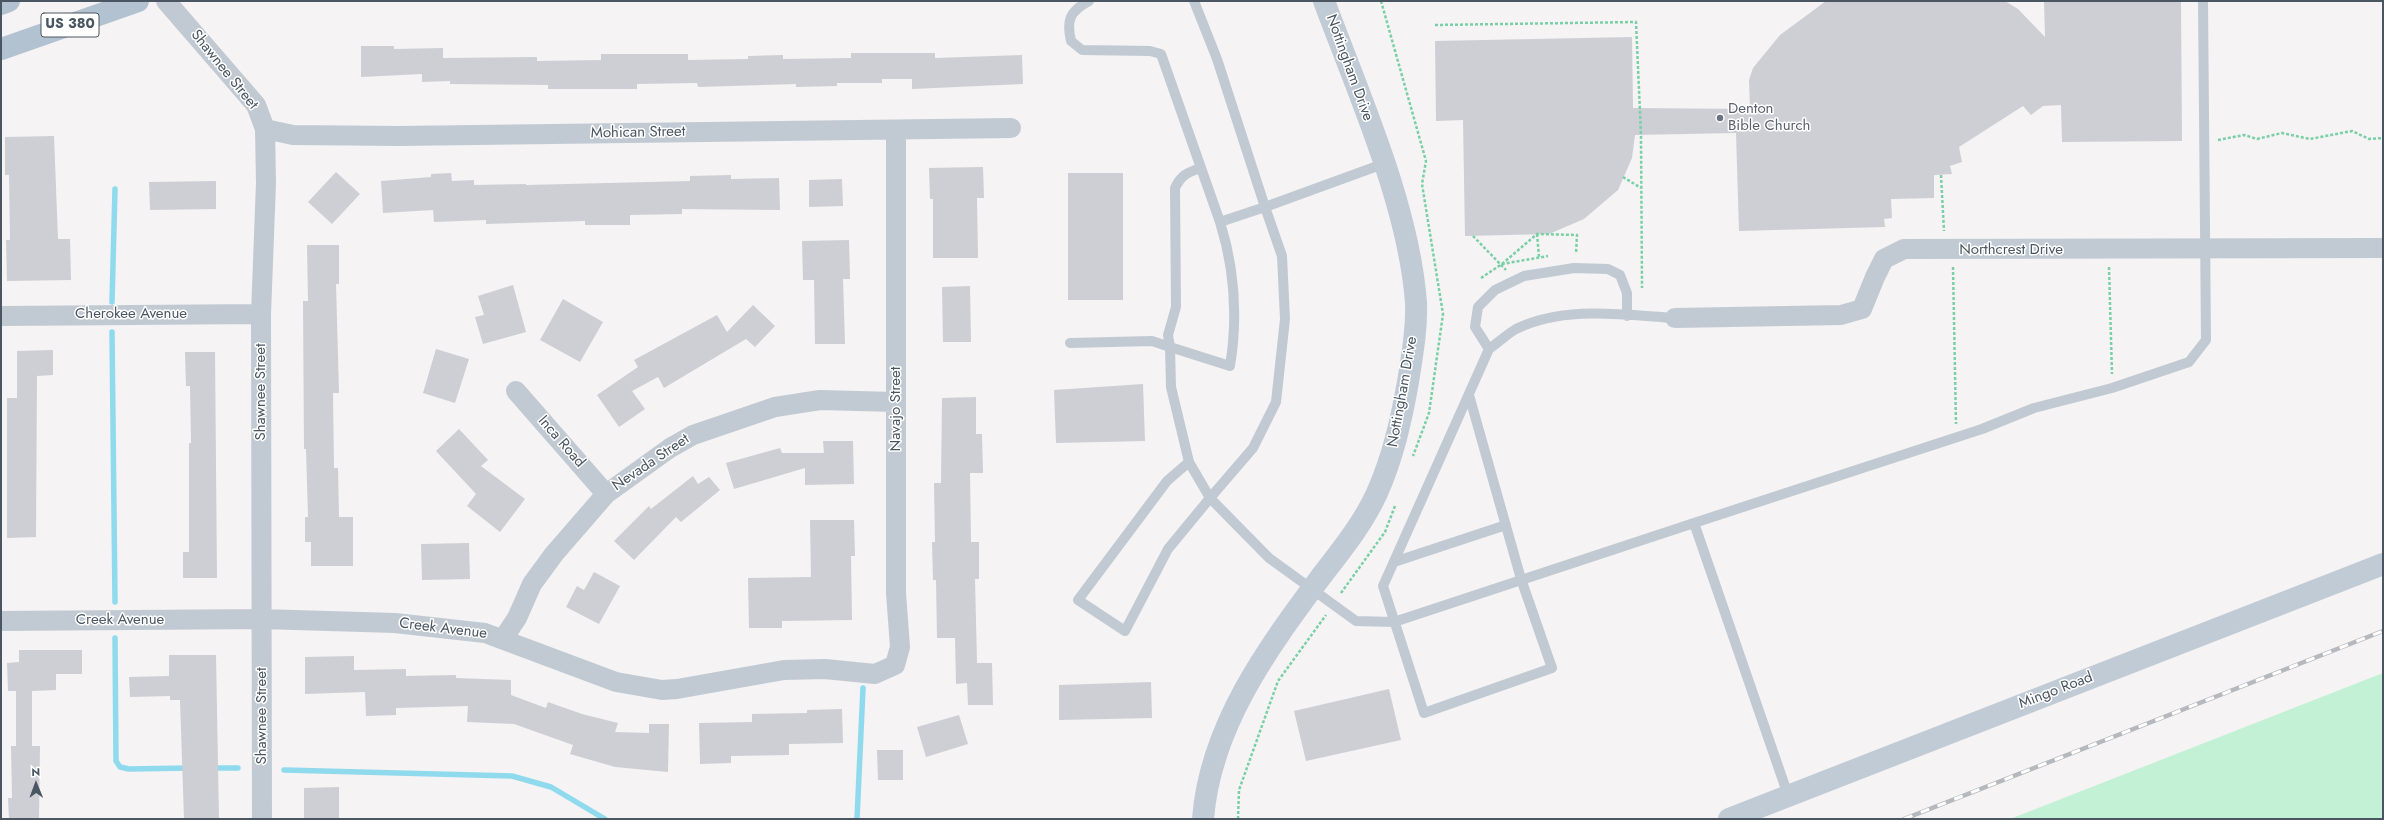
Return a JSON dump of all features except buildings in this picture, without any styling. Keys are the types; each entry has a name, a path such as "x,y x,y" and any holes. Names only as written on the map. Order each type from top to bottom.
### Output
{"main road":[{"path":"1,4 9,1"},
{"name":"US 380","path":"1,49 138,1"}],"street":[{"name":"Shawnee Street","path":"166,1 256,105 266,129 266,183 261,314 262,819"},
{"name":"Nottingham Drive","path":"1203,819 1204,803 1216,752 1256,668 1350,539 1376,495 1397,442 1414,348 1416,303 1407,244 1383,164 1324,1"},
{"name":"Mohican Street","path":"266,129 293,135 399,136 1011,128"},
{"name":"Navajo Street","path":"875,674 895,665 900,647 896,593 896,130"},
{"name":"Northcrest Drive","path":"1676,318 1841,315 1862,309 1884,259 1904,249 2204,250 2383,248"},
{"name":"Cherokee Avenue","path":"1,316 261,314"},
{"name":"Inca Road","path":"516,390 606,494"},
{"name":"Nevada Street","path":"503,639 518,618 532,584 554,554 606,494 670,448 692,435 768,409 820,400 895,402"},
{"name":"Mingo Road","path":"1729,819 2383,564"},
{"name":"Creek Avenue","path":"1,621 262,619 395,623 485,633 616,682 662,690 677,689 784,670 825,669 875,674"}],"lane":[{"path":"1070,343 1152,341 1230,366 1235,335 1233,272 1220,222 1161,54 1150,51 1082,50 1071,41 1068,20 1073,11 1089,1"},
{"path":"1188,462 1167,481 1078,600 1125,631 1168,549 1253,448 1276,402 1285,319 1282,256 1217,59 1194,1"},
{"path":"1201,168 1186,173 1179,180 1175,188 1176,307 1168,335 1170,347 1171,387 1188,462 1210,498 1269,558 1356,621 1394,622 1521,579 1982,429 2034,408 2112,388 2189,362 2206,340 2202,1"},
{"path":"1220,222 1383,164"},
{"path":"1489,349 1475,327 1478,307 1494,290 1524,276 1574,268 1608,269 1620,275 1627,293 1627,316"},
{"path":"1469,394 1521,579 1552,668 1424,713 1383,586 1489,349 1516,330 1552,317 1590,314 1676,318"},
{"path":"1694,523 1788,796"},
{"path":"1394,562 1506,525"}],"path":[{"path":"1381,1 1426,161 1422,184 1443,314 1429,413 1413,458"},
{"path":"1435,25 1636,22 1641,188 1642,316"},
{"path":"2204,139 2221,140 2244,135 2257,139 2282,133 2310,139 2352,132 2369,139 2383,138"},
{"path":"1941,174 1942,228 1953,250 1956,437"},
{"path":"1623,177 1641,188"},
{"path":"1537,234 1539,257"},
{"path":"1502,264 1537,234 1577,235 1576,255"},
{"path":"1473,236 1502,264 1515,280"},
{"path":"2109,250 2112,388"},
{"path":"1238,819 1239,790 1278,681 1385,532 1396,502"}],"green space":[{"path":"2383,673 2383,819 2010,819"}],"waterway":[{"path":"112,302 115,189"},
{"path":"112,332 115,602"},
{"path":"115,638 116,761 120,767 129,769 189,768"},
{"path":"857,819 863,688"},
{"path":"211,768 238,768"},
{"path":"284,770 512,776 551,787 605,819"}],"railway":[{"path":"1904,819 2383,631"}],"place":[{"name":"Denton Bible Church","path":"1720,118"}]}
